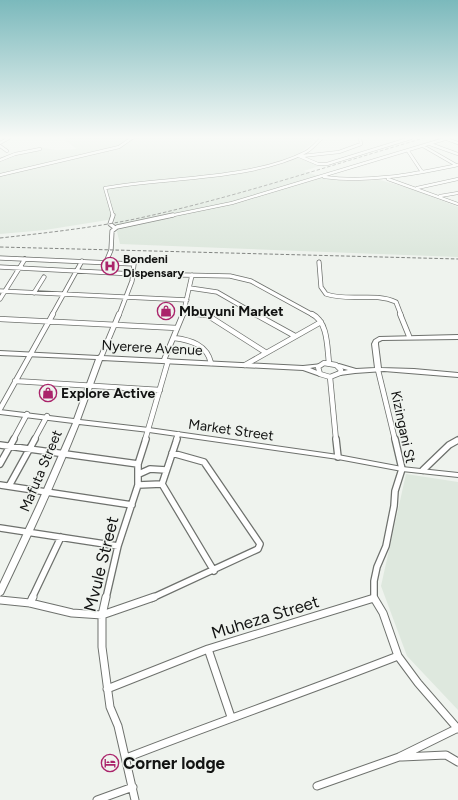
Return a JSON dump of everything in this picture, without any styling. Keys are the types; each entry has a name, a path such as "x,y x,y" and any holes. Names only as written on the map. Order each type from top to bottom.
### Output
{"street":[{"path":"115,228 110,224 113,216 105,188 199,175"},
{"path":"106,262 111,250 112,231 115,228 232,203 323,176 343,179 385,178 401,175"},
{"path":"385,178 440,196 458,204"},
{"path":"417,188 458,179"},
{"path":"440,196 458,193"},
{"path":"0,258 122,262 134,264 134,274 126,298 100,357"},
{"path":"0,299 25,259"},
{"path":"0,410 29,354 82,261"},
{"path":"319,262 322,290 326,295 334,297 385,297 391,299 396,302 409,336"},
{"path":"0,267 134,274 230,276 251,281 313,314 321,322 329,363"},
{"name":"Mvule Street","path":"135,800 118,726 110,707 102,647 102,615 118,546 138,485 138,464 160,390 166,361 184,312 192,275"},
{"path":"34,293 44,277"},
{"path":"190,288 217,292 295,336"},
{"path":"0,291 187,300"},
{"path":"184,312 207,314 265,352"},
{"path":"0,319 177,328"},
{"path":"245,365 265,352 321,322"},
{"name":"Kizingani St","path":"374,598 374,585 377,566 386,546 394,506 395,491 402,469 378,370 376,341 385,337 458,337"},
{"path":"174,338 189,340 200,345 210,354 211,363"},
{"name":"Nyerere Avenue","path":"0,353 302,368"},
{"name":"Mafuta Street","path":"0,592 29,532 61,454 76,422 100,357"},
{"path":"302,368 329,363 356,370"},
{"path":"320,365 318,371 320,374"},
{"path":"339,366 341,370 340,373"},
{"path":"302,368 330,377 340,373 356,370 458,375"},
{"path":"330,377 338,457"},
{"path":"15,380 160,390"},
{"name":"Market Street","path":"0,410 47,416 76,422 149,430 338,457 402,469 423,470 458,475"},
{"path":"0,464 27,414"},
{"path":"9,486 47,416"},
{"path":"178,434 162,484 214,571"},
{"path":"423,470 458,439"},
{"path":"0,445 138,464"},
{"path":"0,600 30,603 72,613 102,615 144,602 214,571 258,549 260,544 204,462 172,453"},
{"path":"139,474 150,469 166,470"},
{"path":"138,485 162,484"},
{"path":"0,485 132,505"},
{"path":"0,528 118,546"},
{"path":"30,603 61,537"},
{"path":"317,786 399,757 458,728 418,683 398,656 383,613 374,598"},
{"name":"Muheza Street","path":"107,689 208,649 374,598"},
{"path":"208,649 231,716"},
{"path":"126,758 231,716 271,705 398,656"},
{"path":"399,757 446,756 458,762"},
{"path":"97,800 132,787"}],"shaded area":[{"path":"0,175 316,175 346,181 380,180 412,189 458,207 458,257 120,244 114,219 45,230 0,234"},
{"path":"406,474 458,482 458,710 407,656 381,586"}],"railway":[{"path":"0,238 102,225 135,219 244,192 299,175"},
{"path":"0,247 458,259"}],"place":[{"name":"Bondeni Dispensary","path":"110,266"},
{"name":"Mbuyuni Market","path":"166,311"},
{"name":"Explore Active","path":"48,393"},
{"name":"Corner lodge","path":"110,763"}]}
